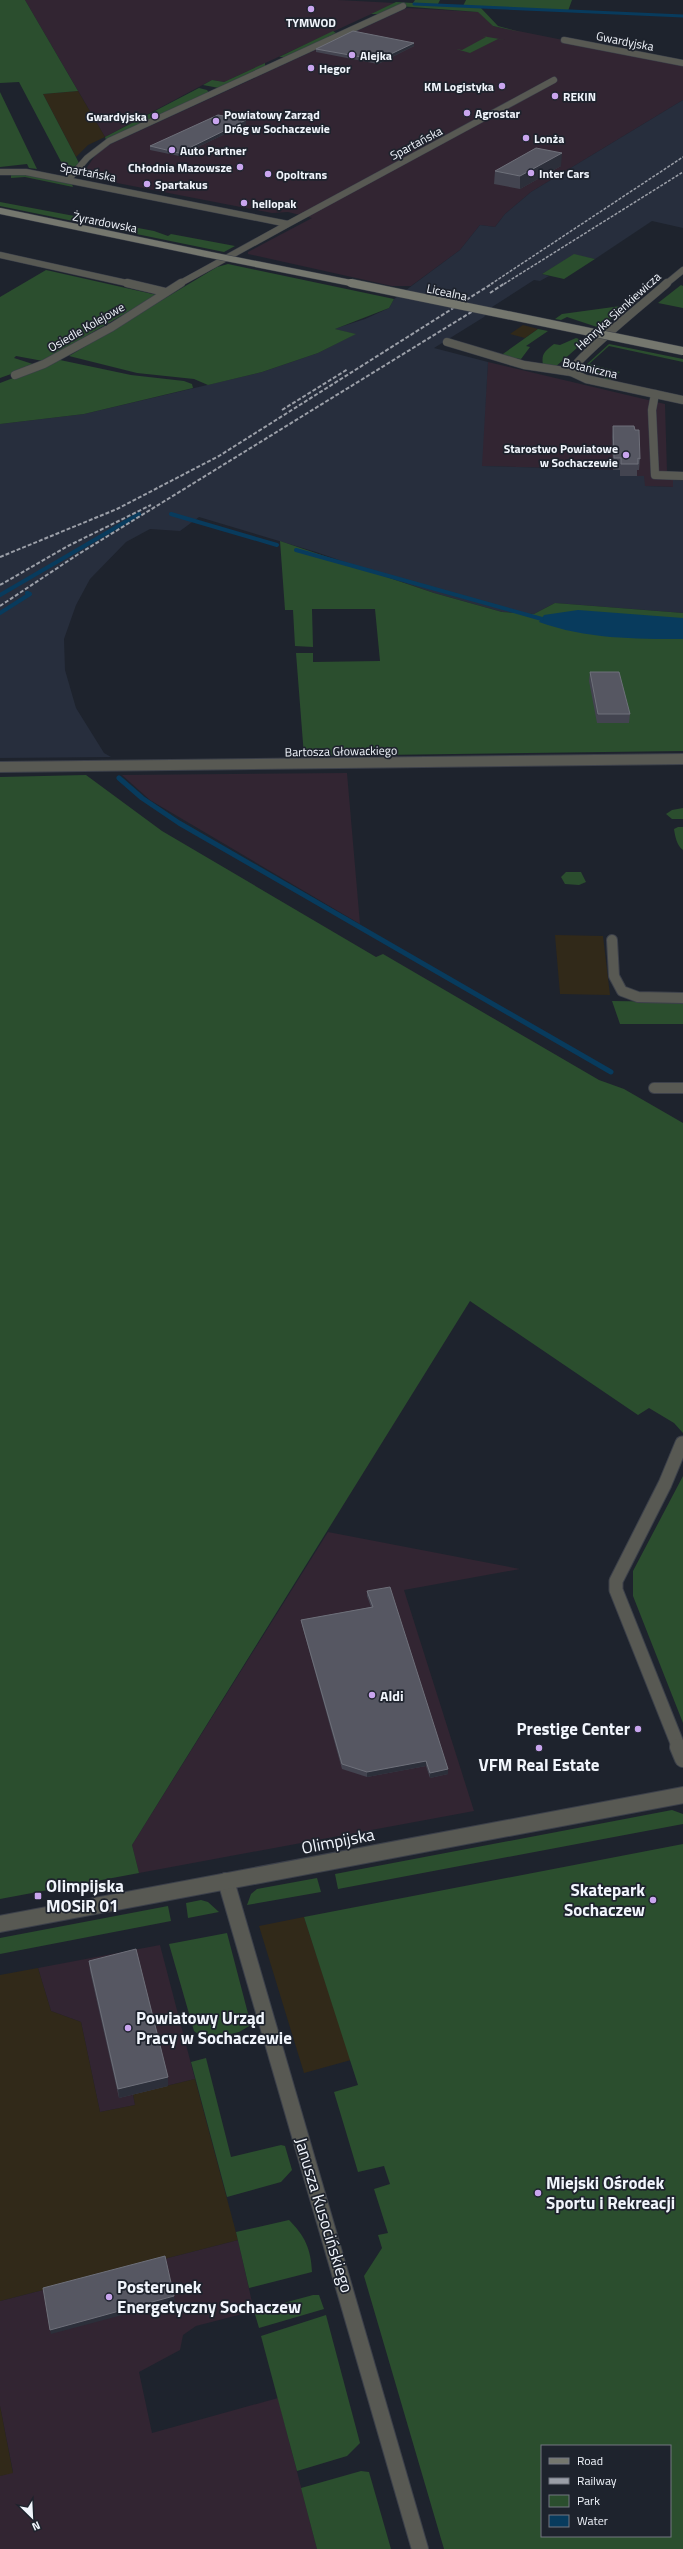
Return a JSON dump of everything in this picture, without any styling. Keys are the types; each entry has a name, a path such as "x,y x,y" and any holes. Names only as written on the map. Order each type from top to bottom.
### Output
{"main road":[{"name":"Żyrardowska","path":"0,211 206,254"},
{"name":"Licealna","path":"206,254 683,350"}],"street":[{"path":"68,180 91,154 109,141 403,6"},
{"name":"Gwardyjska","path":"564,40 683,63"},
{"name":"Spartańska","path":"219,262 554,80"},
{"name":"Spartańska","path":"0,172 26,172 288,224"},
{"name":"Osiedle Kolejowe","path":"0,255 165,292"},
{"name":"Osiedle Kolejowe","path":"15,375 44,364 112,327 165,292 219,262"},
{"name":"Henryka Sienkiewicza","path":"571,372 572,367 683,270"},
{"name":"Licealna","path":"609,334 683,350"},
{"name":"Botaniczna","path":"447,342 483,354 528,365 571,372 586,379 683,400"},
{"path":"655,394 652,410 655,475 683,476"},
{"name":"Bartosza Głowackiego","path":"0,767 683,759"},
{"path":"612,940 616,981 623,993 633,996 683,998"},
{"path":"654,1088 683,1088"},
{"path":"682,1443 665,1484 616,1581 616,1590 683,1759"},
{"name":"Olimpijska","path":"0,1924 683,1795"},
{"name":"Janusza Kusocińskiego","path":"226,1881 237,1923 342,2275 420,2549"}],"shaded area":[{"path":"25,0 338,0 395,3 224,82 212,80 105,137"},
{"path":"407,8 479,12 493,26 683,64 683,100 531,192 505,214 495,227 480,225 460,250 411,286 392,286 248,254 248,252 312,218 288,212 272,213 81,176 97,153 111,144"},
{"path":"78,91 105,137 88,145 76,157 43,94"},
{"path":"683,100 683,228 652,221 595,259 574,255 542,274 549,276 540,281 534,280 492,307 484,317 434,348 488,362 482,466 623,470 620,476 644,476 645,486 673,487 673,480 683,481 683,613 555,603 534,614 502,612 434,593 316,552 199,517 180,531 150,529 126,542 90,579 76,605 64,639 65,670 76,708 104,753 111,757 0,758 0,424 84,414 262,372 318,353 355,334 334,329 365,319 389,308 394,299 460,250 480,225 495,227 505,214 531,192"},
{"path":"523,325 538,329 525,338 510,334"},
{"path":"488,362 665,404 667,472 673,480 673,487 645,486 620,476 623,470 481,466"},
{"path":"347,773 360,924 150,800 122,775"},
{"path":"555,935 603,936 610,995 560,994"},
{"path":"328,1532 520,1569 404,1590 474,1811 139,1873 132,1845"},
{"path":"304,1917 351,2060 304,2073 259,1926"},
{"path":"160,1945 195,2079 133,2094 135,2105 100,2112 81,2022 51,2011 38,1968"},
{"path":"38,1968 51,2011 81,2022 100,2112 135,2105 133,2094 195,2079 238,2240 0,2301 0,1975"},
{"path":"238,2240 254,2311 196,2326 183,2335 180,2350 139,2372 152,2433 278,2398 317,2549 0,2549 0,2476 13,2472 0,2406 0,2301"},
{"path":"0,2406 13,2473 0,2476"}],"green space":[{"path":"0,0 25,0 78,91 43,94 79,163 67,173 19,82 0,83"},
{"path":"415,0 440,0 438,4 463,6 466,0 572,0 568,11 480,7 498,26 520,32 493,26 478,12 399,6 381,14 371,14 396,2 413,3"},
{"path":"333,31 336,33 288,57 279,57"},
{"path":"482,36 505,40 498,39 470,53 456,49 462,50 486,37"},
{"path":"265,63 265,66 219,88 203,85 212,80 224,82"},
{"path":"199,88 207,90 209,93 106,140 105,137"},
{"path":"0,92 37,169 29,168 27,164 0,167"},
{"path":"17,173 71,182 73,187 25,177 11,178 11,174"},
{"path":"0,202 154,231 168,236 171,234 235,246 224,252 0,206"},
{"path":"574,254 595,259 564,279 542,274"},
{"path":"228,264 394,299 389,308 335,329 356,334 318,353 262,372 208,385 194,379 137,373 69,356 217,267"},
{"path":"46,270 157,295 43,361 16,356 14,358 36,365 0,378 0,297"},
{"path":"681,285 683,286 683,308 658,303"},
{"path":"628,305 600,328 567,317 561,320 555,319 562,314"},
{"path":"538,329 548,331 526,346 530,347 521,359 500,356"},
{"path":"576,338 585,341 554,368 543,365 543,355 551,346 554,344 560,345"},
{"path":"609,344 683,359 683,362 609,346 589,364 620,372 609,381 603,379 604,378 586,365"},
{"path":"60,360 131,375 184,381 192,384 193,388 84,414 0,424 0,383"},
{"path":"280,541 434,593 502,612 534,614 555,603 683,613 683,751 304,756 296,653 313,653 313,662 380,661 375,609 312,609 313,647 295,646 293,610 285,610"},
{"path":"86,775 162,831 376,957 383,954 599,1080 624,1089 683,1123 683,1433 674,1423 649,1408 638,1415 470,1301 132,1845 139,1873 0,1899 0,777"},
{"path":"683,808 683,819 672,819 666,814 672,810"},
{"path":"683,827 683,850 675,835 674,829"},
{"path":"566,872 581,872 586,882 579,885 565,884 561,877"},
{"path":"612,1001 683,1002 683,1024 620,1024"},
{"path":"683,1476 683,1723 633,1596 633,1571"},
{"path":"672,1810 683,1814 683,1824 338,1889 335,1874"},
{"name":"Miejski Ośrodek Sportu i Rekreacji","path":"683,1844 683,2549 444,2549 364,2276 382,2248 378,2235 388,2233 374,2189 390,2184 384,2166 358,2172 334,2092 358,2085 304,1917"},
{"path":"317,1878 321,1892 247,1905 251,1894 257,1889"},
{"path":"201,1900 208,1902 219,1912 188,1918 186,1903"},
{"path":"168,1906 171,1921 0,1954 0,1938"},
{"path":"227,1933 251,2025 239,2032 206,2040 194,2031 169,1944"},
{"path":"206,2058 231,2157 281,2145 285,2146 292,2170 281,2182 227,2197 191,2062"},
{"path":"289,2220 306,2243 309,2250 312,2272 249,2288 236,2232"},
{"path":"313,2295 319,2295 324,2309 259,2328 254,2311"},
{"path":"326,2315 360,2443 347,2456 297,2471 261,2336"},
{"path":"361,2471 369,2472 391,2549 317,2549 301,2488"}],"water":[{"path":"578,610 683,618 683,639 646,639 592,635 557,628 539,622 544,615"}],"building":[{"path":"353,31 414,43 378,60 316,49"},
{"path":"218,115 246,120 179,153 150,146"},
{"path":"536,148 562,153 520,176 495,171"},
{"name":"Starostwo Powiatowe w Sochaczewie","path":"613,426 634,426 635,430 639,430 640,459 638,458 638,464 621,464 621,458 614,458"},
{"path":"590,672 619,672 630,714 598,714"},
{"name":"Aldi","path":"390,1587 448,1769 430,1773 426,1761 367,1772 342,1764 301,1620 373,1607 367,1591"},
{"name":"Powiatowy Urząd Pracy w Sochaczewie","path":"136,1949 168,2077 118,2089 89,1961"},
{"name":"Posterunek Energetyczny Sochaczew","path":"165,2256 174,2296 50,2330 43,2288"}],"waterway":[{"path":"414,4 683,16"},
{"path":"0,595 139,514"},
{"path":"171,514 277,545"},
{"path":"296,550 542,619"},
{"path":"0,613 30,594 27,593"},
{"path":"119,778 142,798 179,823 611,1072"}],"railway":[{"path":"491,284 683,157"},
{"path":"504,284 683,172"},
{"path":"0,557 117,509 219,456 493,283"},
{"path":"490,293 505,283"},
{"path":"0,606 77,555 473,311"},
{"path":"282,410 348,369"},
{"path":"0,585 68,546 151,505"}],"place":[{"name":"TYMWOD","path":"311,9"},
{"name":"Alejka","path":"352,55"},
{"name":"Hegor","path":"311,68"},
{"name":"KM Logistyka","path":"502,86"},
{"name":"REKIN","path":"555,96"},
{"name":"Agrostar","path":"467,113"},
{"name":"Gwardyjska","path":"155,116"},
{"name":"Powiatowy Zarząd Dróg w Sochaczewie","path":"216,121"},
{"name":"Lonża","path":"526,138"},
{"name":"Auto Partner","path":"172,150"},
{"name":"Chłodnia Mazowsze","path":"240,167"},
{"name":"Inter Cars","path":"531,173"},
{"name":"Opoltrans","path":"268,174"},
{"name":"Spartakus","path":"147,184"},
{"name":"hellopak","path":"244,203"},
{"name":"Starostwo Powiatowe w Sochaczewie","path":"626,455"},
{"name":"Aldi","path":"372,1695"},
{"name":"Prestige Center","path":"638,1729"},
{"name":"VFM Real Estate","path":"539,1748"},
{"name":"Olimpijska MOSiR 01","path":"38,1896"},
{"name":"Skatepark Sochaczew","path":"653,1900"},
{"name":"Powiatowy Urząd Pracy w Sochaczewie","path":"128,2028"},
{"name":"Miejski Ośrodek Sportu i Rekreacji","path":"538,2193"},
{"name":"Posterunek Energetyczny Sochaczew","path":"109,2297"}]}
